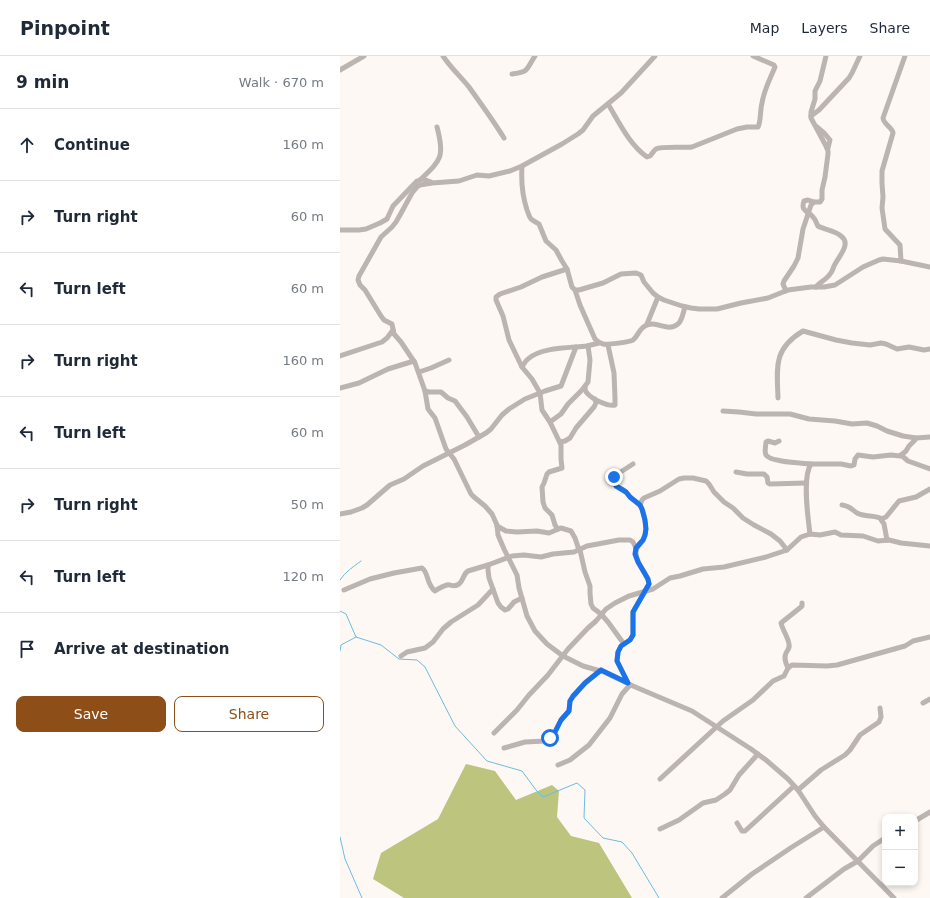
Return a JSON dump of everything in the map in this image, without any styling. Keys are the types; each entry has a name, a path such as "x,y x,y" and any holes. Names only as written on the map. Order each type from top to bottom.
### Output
{"street":[{"path":"340,70 364,56"},
{"path":"443,56 485,109 504,138"},
{"path":"512,74 525,72 535,56"},
{"path":"655,56 621,93 593,116 583,130 562,144 522,166 510,171 492,175 477,175 459,181 420,185 414,190 392,227 381,237 358,280 384,320 392,324 394,334 414,361 425,391 428,409 435,418 446,449 463,476 471,494 492,514 497,526 498,535 517,575 527,616 533,627 548,644 562,656 583,666 601,670 629,684 692,711 766,760 784,774 824,827 858,860 891,897"},
{"path":"608,104 630,139 647,157 650,156 654,150 659,148 692,147 737,129 758,127 760,125 760,112 763,96 775,67 774,65 753,56"},
{"path":"816,287 821,281 831,274 835,264 844,250 845,241 843,237 836,232 818,226 813,216 808,214 803,208 804,203 807,200 819,203 822,198 830,141 829,138 812,121 811,112 815,99 815,91 820,81 826,56"},
{"path":"811,116 820,110 849,78 860,56"},
{"path":"901,261 900,244 886,230 884,222 882,208 882,177 885,158 893,133 892,130 885,124 883,118 904,56"},
{"path":"340,230 366,229 389,217 391,210 397,202 414,183 420,180 436,164 439,159 441,149 437,127"},
{"path":"522,166 521,187 531,219 538,224 546,241 556,250 566,269 580,305 599,343"},
{"path":"420,180 423,179 432,183"},
{"path":"786,291 784,281 798,258 803,229 814,202"},
{"path":"575,290 603,283 620,274 636,273 641,275 648,288 658,297 685,307 717,309 768,298 786,291 824,287 835,284 863,267 883,259 930,267"},
{"path":"558,529 552,515 544,506 542,487 547,474 562,468 562,447 550,422 541,408 540,393 532,379 522,367 509,340 503,316 496,302 496,297 542,277 566,269"},
{"path":"522,367 528,358 538,353 599,343 608,345 630,341 635,338 647,324 658,297"},
{"path":"647,324 654,323 667,327 676,325 680,322 685,307"},
{"path":"340,356 382,342 393,330"},
{"path":"778,398 778,365 780,356 784,346 803,331 852,343 870,345 881,343 897,349 930,349"},
{"path":"584,387 586,392 595,399 614,406 613,369 608,345"},
{"path":"550,422 558,416 589,380 590,360 588,346"},
{"path":"340,514 362,508 390,485 404,479 423,466 479,437 491,428 509,409 525,399 562,386 576,347"},
{"path":"419,372 449,360"},
{"path":"340,388 359,383 388,369 414,361"},
{"path":"425,391 441,392 448,398 455,401 479,437"},
{"path":"560,442 570,438 576,428 594,407 596,403 595,399"},
{"path":"723,411 756,414 790,414 809,419 831,420 852,424 868,423 894,434 916,438 930,437"},
{"path":"901,456 916,438"},
{"path":"779,441 775,443 768,441 766,442 765,453 769,458 774,460 811,464 840,464 850,466 854,465 855,457 858,455 873,457 901,456 908,461 930,469"},
{"path":"629,684 617,659 618,652 633,635 634,609 649,582 635,554 636,548 643,540 646,533 644,516 640,505 626,492 616,486 613,480 616,475 633,464"},
{"path":"810,534 806,509 806,483 811,464"},
{"path":"736,472 747,474 764,474 767,477 768,483 770,484 806,483"},
{"path":"640,505 644,498 660,491 679,479 689,477 706,481 724,502 733,508 743,518 771,534 780,541 787,550"},
{"path":"881,519 886,517 899,501 916,497 930,489"},
{"path":"842,505 848,506 861,515 880,518 884,524 887,540"},
{"path":"497,526 506,531 537,531 549,533 563,528 572,532 590,586 591,604 593,608 601,614 624,644"},
{"path":"501,542 506,531"},
{"path":"494,733 548,675 579,636 596,621 606,609 629,596 653,589 670,578 704,569 724,567 754,560 787,550 801,538 810,534 820,535 834,532 841,535 863,536 878,540 930,546"},
{"path":"344,590 370,579 394,572 422,568 426,572 430,586 435,591 447,585 458,585 462,581 465,572 512,556 518,555 541,557 574,552 593,545 627,539 633,542 636,548"},
{"path":"488,565 489,578 498,603 501,607 505,610 508,609 514,602 522,598"},
{"path":"401,656 407,652 425,648 434,642 443,629 451,622 478,605 493,589"},
{"path":"788,668 785,655 790,647 782,629 781,622 801,607 802,603"},
{"path":"660,779 716,727 753,700 773,681 784,676 792,664 827,666 842,664 905,646 913,641 930,639"},
{"path":"504,748 525,742 547,740 553,735 561,720 569,711 570,701 573,696 585,683 601,670"},
{"path":"558,765 570,760 589,745 610,718 622,694 629,684"},
{"path":"923,703 930,699"},
{"path":"737,823 742,831 745,831 796,788 825,767 845,755 860,735 879,722 881,717 880,708"},
{"path":"660,829 676,822 703,803 716,800 725,794 730,790 739,774 758,754"},
{"path":"918,819 930,812"},
{"path":"722,898 752,874 824,827"},
{"path":"806,898 858,860 882,840"}],"green space":[{"path":"466,764 495,771 516,800 552,785 559,791 557,817 571,836 599,843 632,898 404,898 373,879 381,853 438,819"}],"waterway":[{"path":"340,580 347,572 361,561"},
{"path":"340,611 346,614 356,637 381,645 399,659 417,660 425,667 455,726 487,761 522,771 543,797 577,783 585,790 584,818 603,838 622,842 632,853 659,898"},
{"path":"340,651 341,645 356,637"},
{"path":"340,837 345,859 362,898"}],"route":[{"path":"550,738 561,720 569,711 570,701 573,696 585,683 601,670 628,683 617,661 617,656 621,646 630,640 634,633 633,612 649,584 648,579 635,554 636,548 644,538 646,529 641,507 626,492 614,484 614,477"}]}
